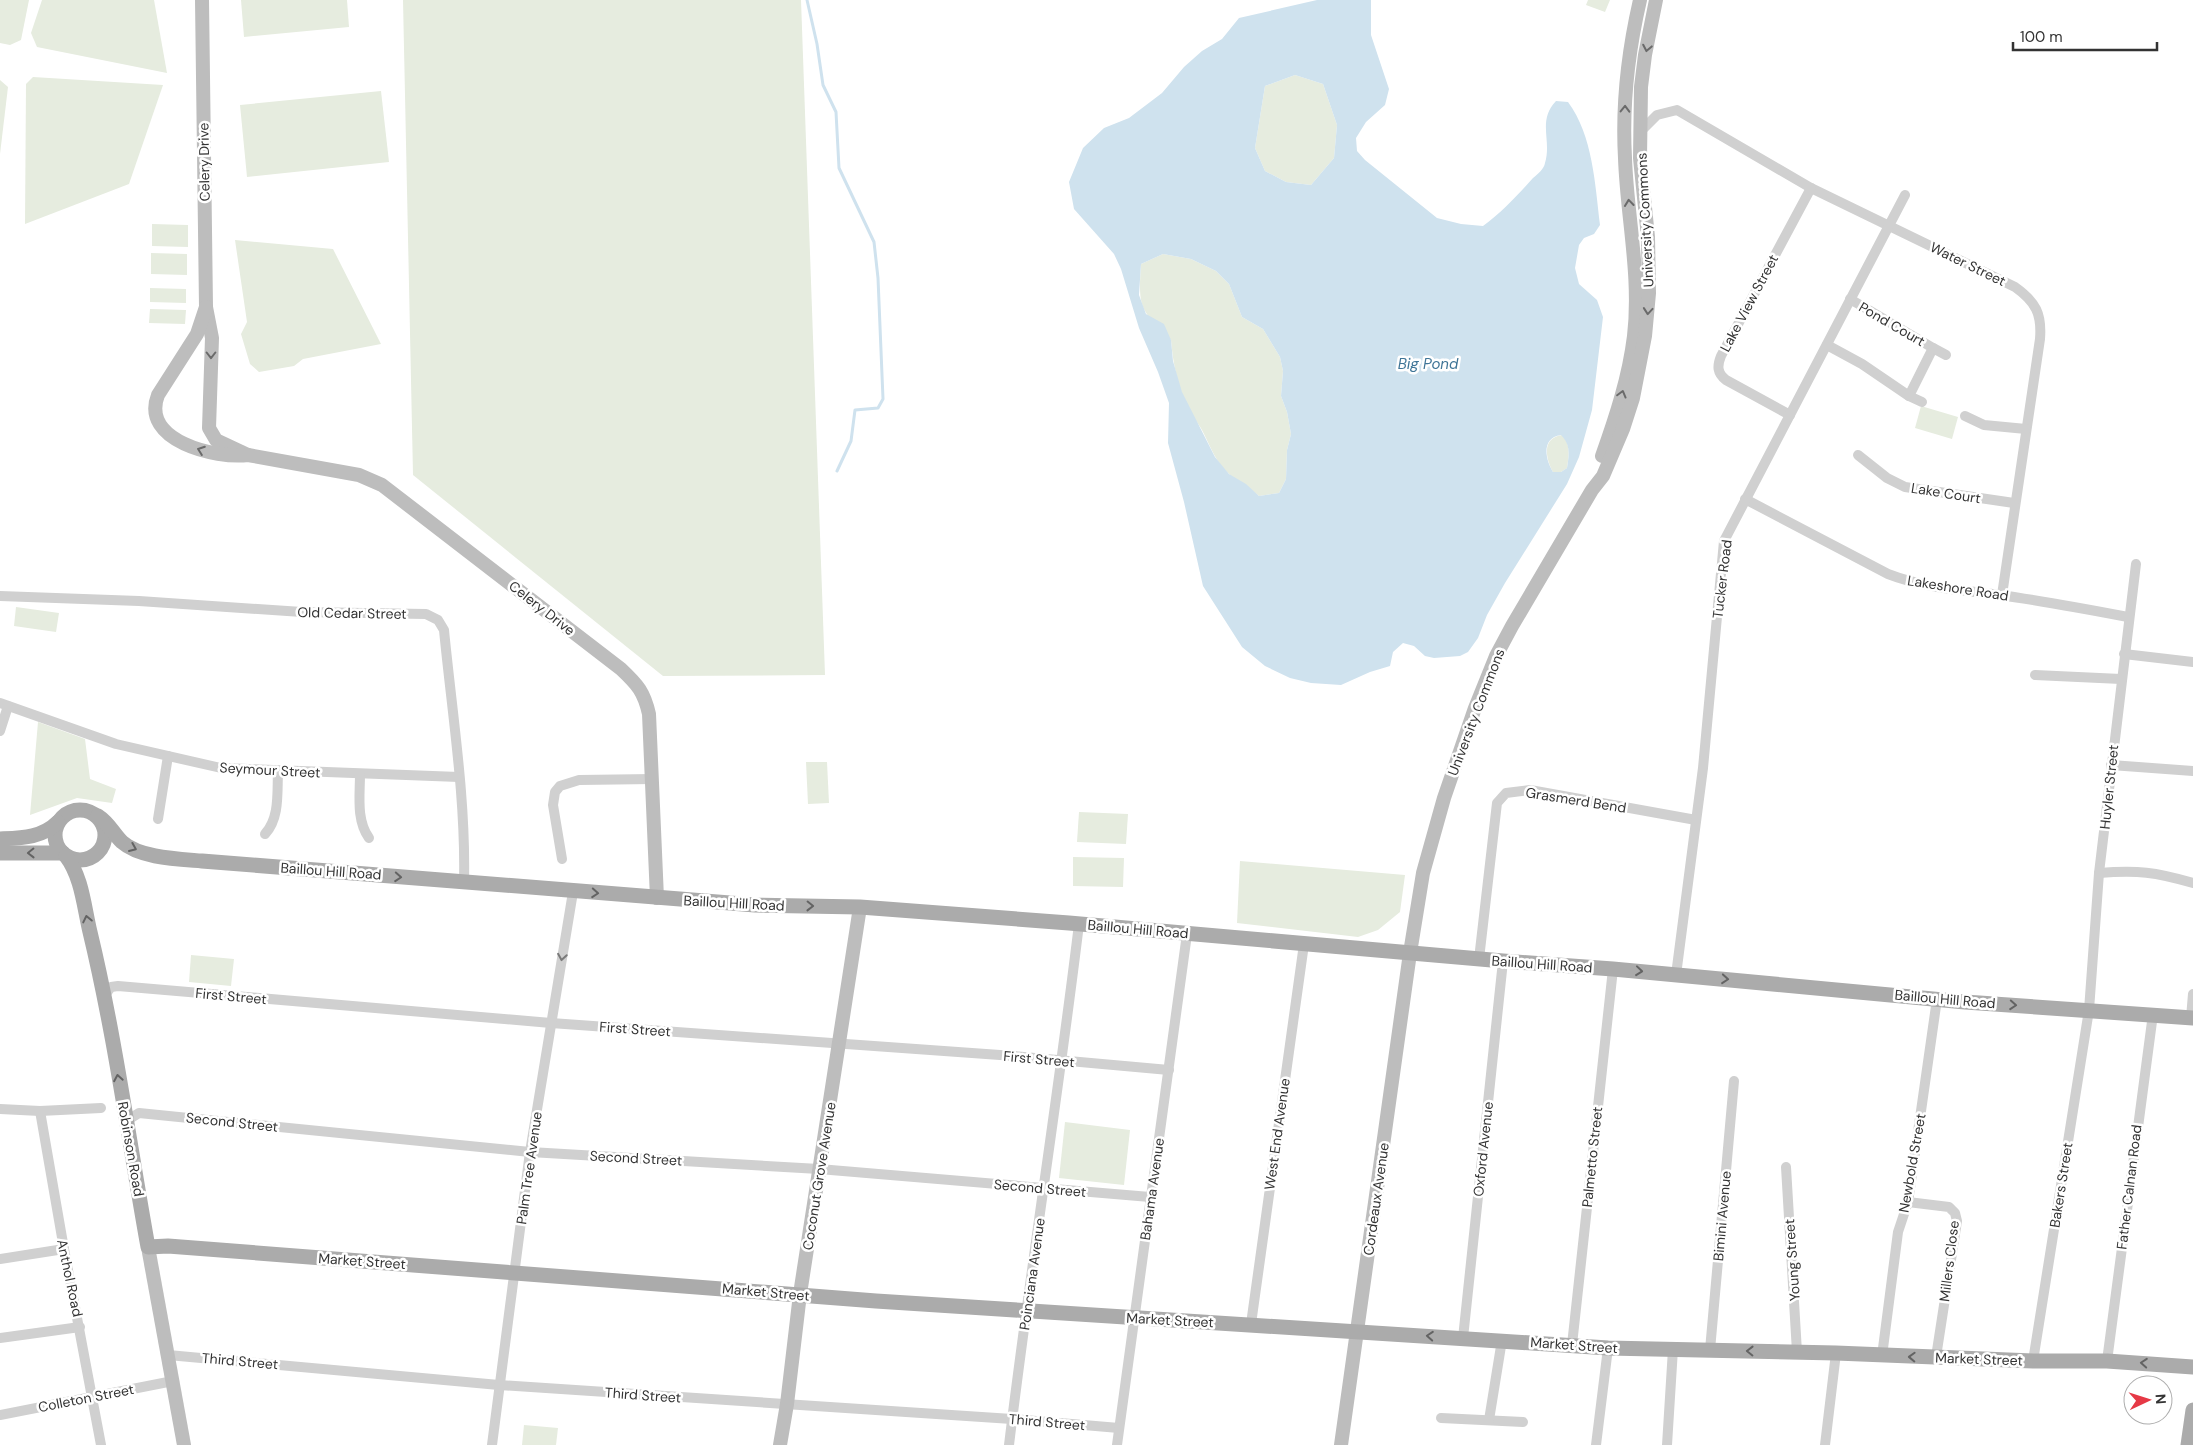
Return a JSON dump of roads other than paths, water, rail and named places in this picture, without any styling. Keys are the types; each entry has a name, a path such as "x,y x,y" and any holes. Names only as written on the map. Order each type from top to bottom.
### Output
{"main road":[{"path":"0,839 42,834 66,814 76,810 88,810 98,816 105,830 104,843 100,850 87,859 78,860 65,855 0,853"},
{"name":"Baillou Hill Road","path":"98,816 105,821 126,845 155,856 573,892 755,905 860,907 1079,924 1613,969 1937,999 2192,1018"},
{"path":"58,822 55,839 65,855"},
{"name":"Robinson Road","path":"65,855 74,869 82,895 105,995 148,1247"},
{"name":"Market Street","path":"148,1247 168,1246 876,1301 1608,1348 1836,1353 2033,1361 2107,1361 2193,1367"},
{"path":"2188,1445 2193,1410"}],"street":[{"name":"Celery Drive","path":"201,0 206,307 212,338 209,428 216,440 248,455 359,475 382,485 621,669 638,686 645,696 649,714 657,898"},
{"name":"University Commons","path":"1592,490 1596,472 1622,395 1634,335 1635,265 1624,158 1625,87 1640,0"},
{"name":"University Commons","path":"1410,953 1423,873 1444,798 1470,722 1496,656 1592,490 1603,476 1623,429 1633,398 1645,336 1650,265 1640,158 1645,55 1656,0"},
{"name":"Water Street","path":"1641,131 1657,115 1677,110 1812,188 2015,287 2031,300 2038,315 2040,329 2002,596"},
{"name":"Lake View Street","path":"1790,415 1726,380 1721,376 1718,366 1720,356 1812,188"},
{"name":"Tucker Road","path":"1676,975 1703,768 1724,542 1905,195"},
{"name":"Pond Court","path":"1850,299 1946,355"},
{"name":"Celery Drive","path":"206,307 197,334 158,395 154,405 155,415 163,428 199,451 234,457 248,455"},
{"path":"1827,345 1862,364 1908,396 1922,402"},
{"name":"Pond Court","path":"1908,396 1934,348"},
{"path":"1965,416 1984,425 2026,429"},
{"name":"Lake Court","path":"1858,455 1887,478 1905,486 2014,503"},
{"name":"Lakeshore Road","path":"1745,500 1905,581 1922,586 2002,596 2128,617"},
{"name":"Huyler Street","path":"2089,1010 2099,873 2128,617 2136,564"},
{"name":"Old Cedar Street","path":"0,596 139,601 302,612 426,614 438,620 444,630 459,777 464,882"},
{"path":"2124,654 2193,662"},
{"path":"2034,675 2121,679"},
{"path":"0,732 4,704"},
{"name":"Seymour Street","path":"4,704 116,744 221,768 278,772 459,777"},
{"path":"158,819 168,756"},
{"path":"2111,765 2193,771"},
{"path":"265,834 271,827 274,817 278,772"},
{"path":"360,774 360,817 364,832 368,838"},
{"path":"562,859 553,805 555,792 560,786 579,780 653,779"},
{"name":"Grasmerd Bend","path":"1479,959 1497,803 1506,793 1530,790 1595,804 1696,820"},
{"path":"2099,873 2131,870 2155,872 2193,883"},
{"name":"Palm Tree Avenue","path":"492,1445 530,1152 573,892"},
{"name":"Coconut Grove Avenue","path":"780,1445 787,1404 800,1294 860,907"},
{"name":"Poinciana Avenue","path":"1009,1445 1026,1310 1063,1060 1079,924"},
{"name":"Bahama Avenue","path":"1117,1445 1187,934"},
{"name":"West End Avenue","path":"1251,1324 1304,944"},
{"name":"Cordeaux Avenue","path":"1341,1445 1410,953"},
{"name":"Oxford Avenue","path":"1463,1338 1503,961"},
{"name":"Palmetto Street","path":"1572,1345 1613,969"},
{"name":"First Street","path":"105,995 111,987 118,986 551,1023 1063,1060 1169,1070"},
{"path":"2192,1018 2193,994"},
{"name":"Newbold Street","path":"1882,1356 1898,1232 1908,1202 1937,999"},
{"name":"Bakers Street","path":"2033,1361 2089,1010"},
{"name":"Father Calnan Road","path":"2107,1361 2153,1014"},
{"name":"Bimini Avenue","path":"1710,1350 1734,1082"},
{"path":"0,1109 40,1111 101,1108"},
{"name":"Anthol Road","path":"40,1111 101,1445"},
{"name":"Second Street","path":"126,1124 139,1113 530,1152 819,1169 1150,1197"},
{"name":"Young Street","path":"1786,1167 1797,1352"},
{"name":"Millers Close","path":"1908,1202 1949,1207 1955,1213 1957,1221 1936,1357"},
{"name":"Robinson Road","path":"148,1247 184,1445"},
{"path":"0,1259 64,1249"},
{"path":"0,1338 80,1327"},
{"path":"1489,1420 1502,1340"},
{"path":"1596,1445 1608,1348"},
{"path":"1667,1445 1672,1349"},
{"path":"1825,1445 1836,1353"},
{"name":"Third Street","path":"168,1355 499,1385 1012,1419 1119,1428"},
{"name":"Colleton Street","path":"0,1415 173,1381"},
{"path":"1441,1418 1523,1422"}],"water":[{"name":"Big Pond","path":"1317,0 1371,0 1371,35 1389,89 1385,105 1366,122 1356,138 1357,151 1365,160 1437,218 1461,224 1483,226 1509,204 1544,165 1547,155 1547,116 1550,108 1556,101 1568,102 1583,130 1592,161 1600,225 1594,234 1584,238 1579,245 1575,268 1579,284 1597,300 1603,317 1592,410 1579,457 1567,484 1505,583 1487,615 1478,638 1468,652 1460,656 1434,658 1425,656 1414,646 1403,643 1393,652 1390,666 1370,672 1341,685 1311,683 1290,678 1265,666 1242,647 1203,586 1184,502 1168,443 1169,403 1139,328 1121,269 1114,254 1074,209 1069,182 1083,148 1104,128 1129,118 1162,93 1184,67 1202,51 1222,39 1239,18","holes":["1295,75 1323,84 1337,125 1334,158 1311,185 1286,182 1265,171 1255,148 1265,86","1163,254 1191,259 1216,271 1229,284 1242,317 1263,329 1280,357 1283,371 1281,396 1287,412 1291,434 1287,450 1286,479 1279,493 1259,496 1246,484 1229,474 1215,457 1182,392 1173,361 1171,340 1164,324 1146,314 1139,295 1141,264","1561,435 1568,446 1567,468 1561,472 1553,472 1546,450 1550,440"]}],"waterway":[{"path":"807,0 817,44 823,85 836,112 839,168 874,242 878,278 883,399 878,408 855,410 851,441 837,471"}]}
